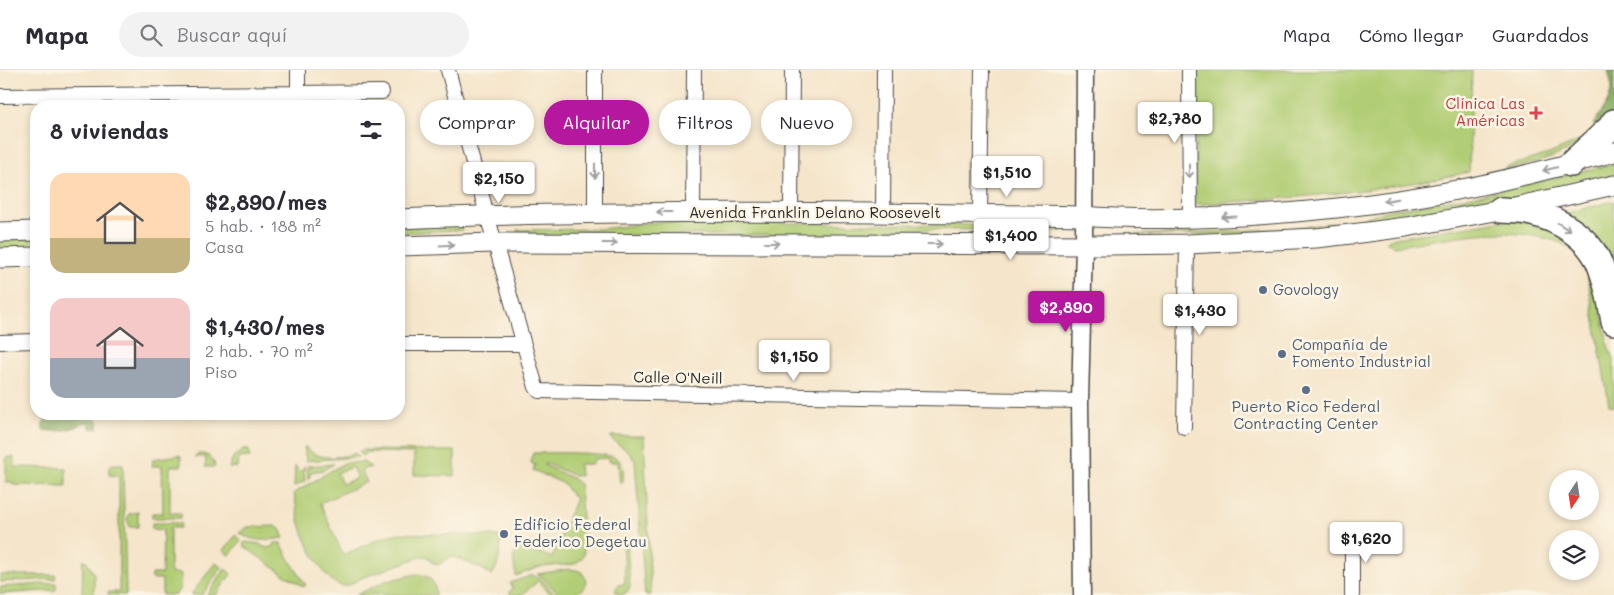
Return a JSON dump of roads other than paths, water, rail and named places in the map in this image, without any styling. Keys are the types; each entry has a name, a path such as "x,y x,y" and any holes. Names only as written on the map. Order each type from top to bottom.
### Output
{"highway":[{"path":"1571,164 1614,122"},
{"path":"1501,210 1530,212 1552,220 1580,238 1589,247 1600,266 1614,322"}],"main road":[{"name":"Avenida Franklin Delano Roosevelt","path":"405,218 595,212 791,211 1107,218 1190,218 1263,215 1385,202 1465,188 1571,164 1614,152"},
{"name":"Avenida Franklin Delano Roosevelt","path":"405,246 494,243 1187,244 1316,238 1406,227 1501,210 1614,185"},
{"path":"0,232 30,231"},
{"path":"0,258 30,257"}],"street":[{"path":"298,70 298,100"},
{"name":"Calle O'Neill","path":"448,70 494,243 536,387 539,391 1080,401"},
{"path":"595,70 595,212"},
{"path":"692,212 694,70"},
{"path":"791,211 792,70"},
{"path":"883,213 884,70"},
{"path":"980,214 982,70"},
{"path":"1082,595 1080,401 1084,244 1085,70"},
{"path":"1188,70 1190,218"},
{"path":"0,96 298,100 382,92"},
{"path":"1184,426 1187,244"},
{"path":"0,342 30,342"},
{"path":"405,344 523,344"},
{"path":"1352,533 1352,595"}],"place":[{"name":"Clínica Las Américas","path":"1536,113"},
{"name":"Govology","path":"1263,290"},
{"name":"Compañía de Fomento Industrial","path":"1282,354"},
{"name":"Puerto Rico Federal Contracting Center","path":"1306,390"},
{"name":"Edificio Federal Federico Degetau","path":"504,534"}]}
